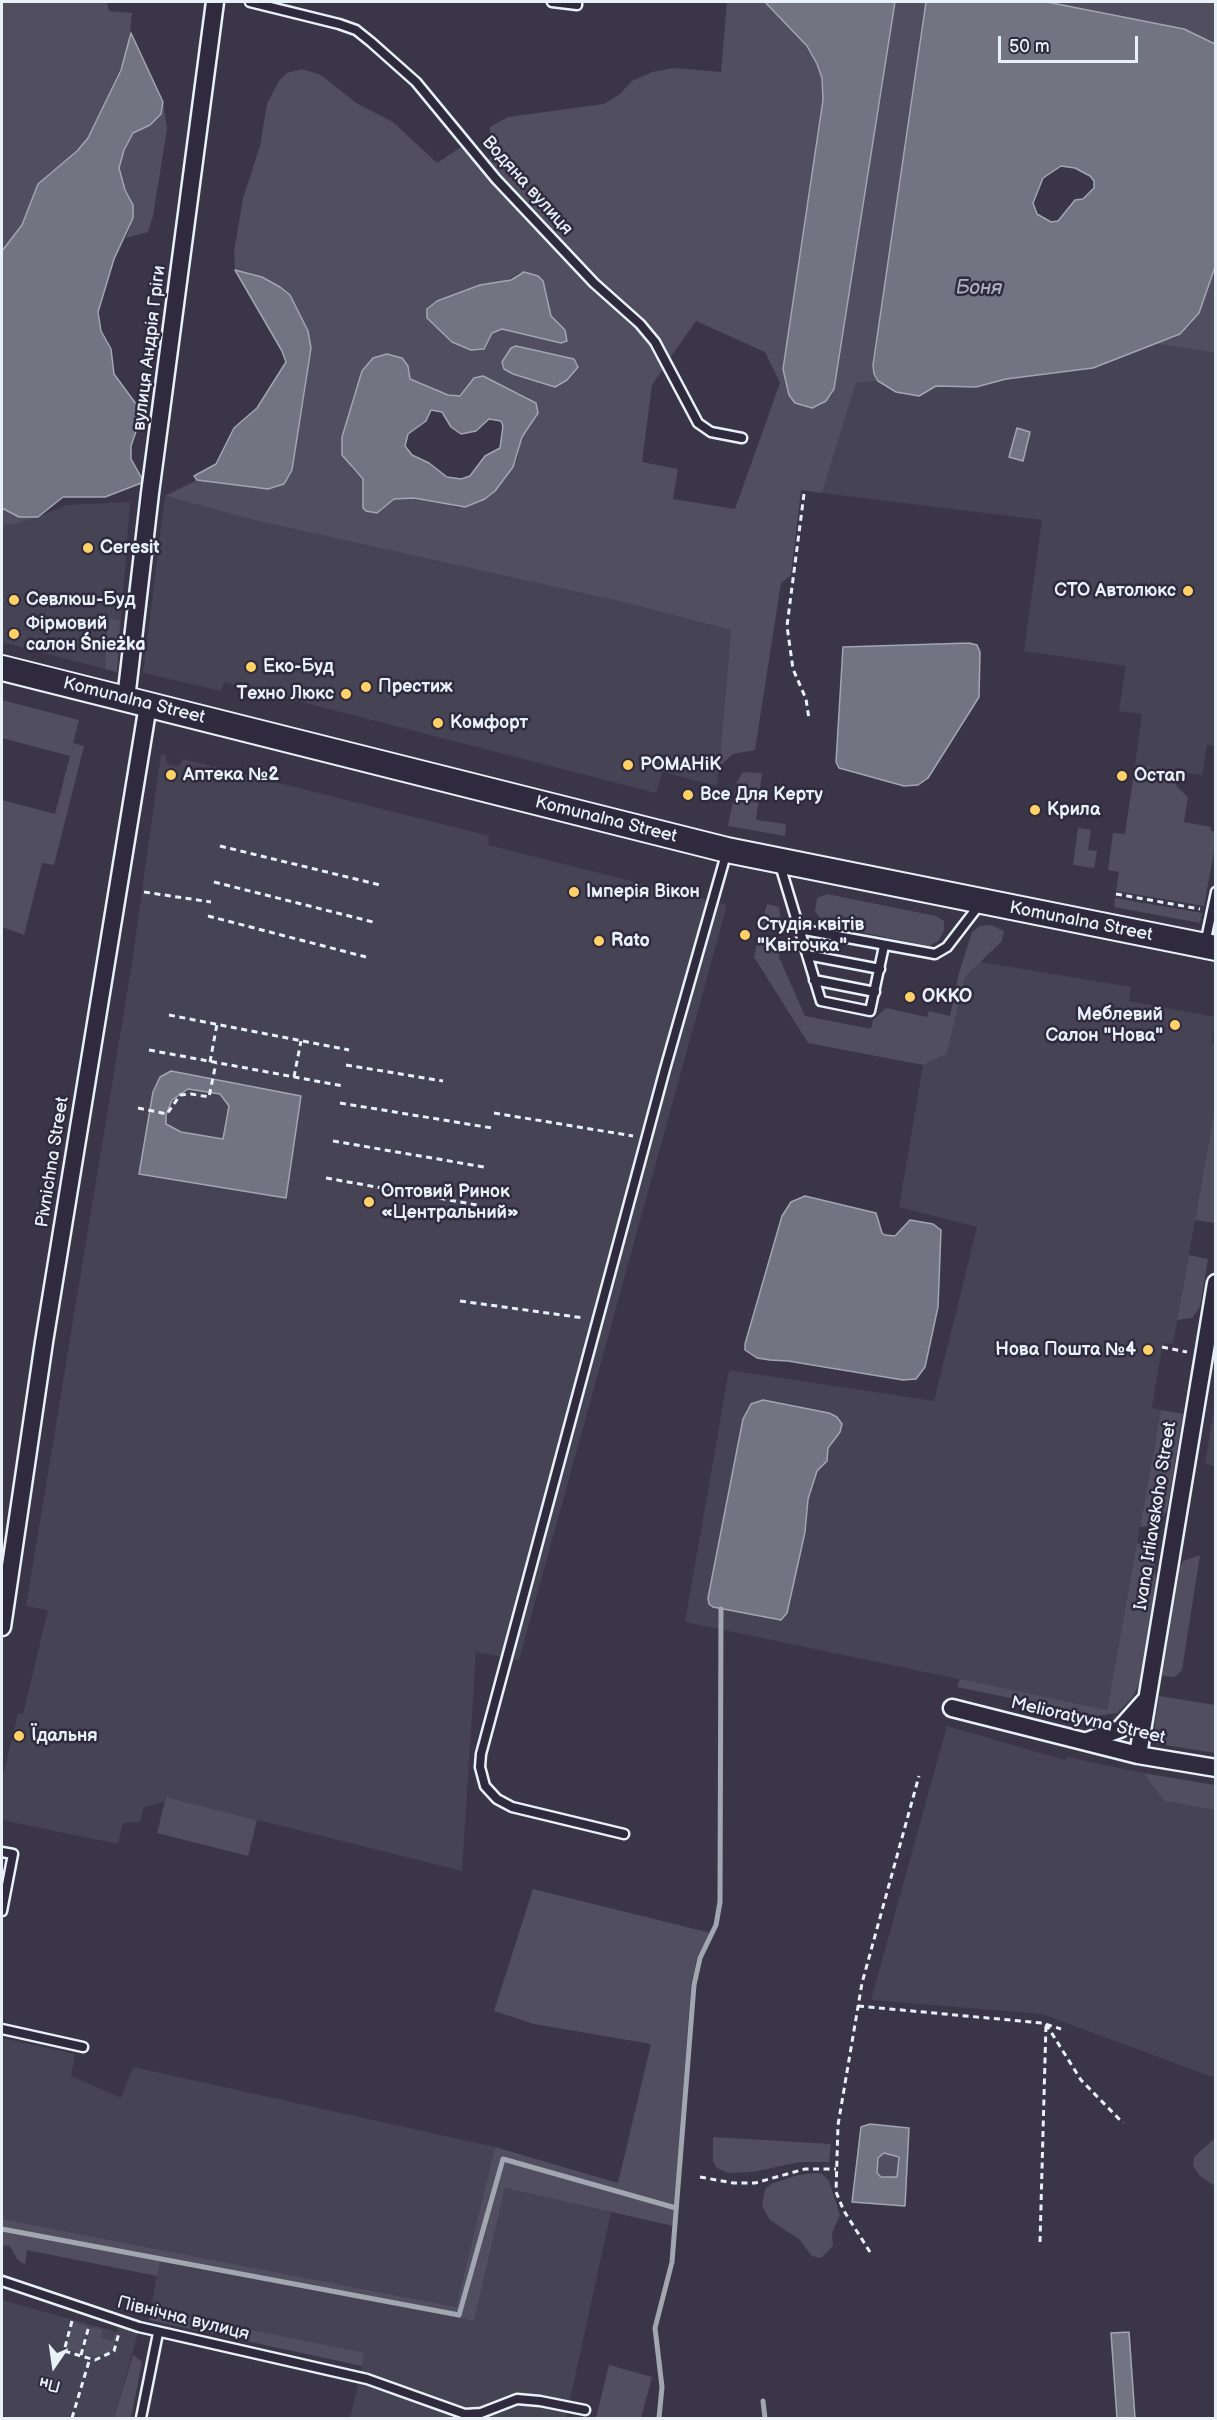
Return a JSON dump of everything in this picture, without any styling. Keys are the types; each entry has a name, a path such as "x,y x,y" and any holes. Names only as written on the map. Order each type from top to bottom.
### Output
{"main road":[{"name":"Komunalna Street","path":"2,668 727,850 980,903 1210,947"}],"street":[{"name":"вулиця Андрія Гріги","path":"137,702 150,493 215,2"},
{"name":"Pivnichna Street","path":"2,1627 137,702"},
{"name":"Ivana Irliavskoho Street","path":"1138,1755 1215,1283"},
{"path":"1083,1742 1106,1736 1120,1729 1146,1700"},
{"name":"Melioratyvna Street","path":"952,1708 1138,1755 1215,1768"}],"lane":[{"name":"Водяна вулиця","path":"250,2 339,24 356,30 371,42 416,82 496,179 594,283 640,324 655,342 698,423 720,435 742,438"},
{"path":"552,2 577,6 577,2"},
{"path":"624,1834 512,1807 497,1799 485,1786 480,1767 481,1754 646,1138 727,850"},
{"path":"779,862 814,980 823,1002 866,1012 871,1009 884,946"},
{"path":"1210,947 1215,892"},
{"path":"799,929 928,954 939,953 947,947 980,903"},
{"path":"807,955 879,969"},
{"path":"814,980 875,992"},
{"path":"2,1852 13,1854 2,1911"},
{"path":"2,2029 83,2047"},
{"name":"Північна вулиця","path":"2,2281 158,2333 360,2377 465,2414 480,2413 517,2399 585,2410"},
{"path":"141,2418 158,2333"}],"path":[{"path":"804,494 787,626 793,669 809,709 809,719"},
{"path":"220,846 380,885"},
{"path":"214,882 373,922"},
{"path":"144,892 211,902"},
{"path":"1116,894 1212,911"},
{"path":"208,916 366,957"},
{"path":"168,1015 349,1050"},
{"path":"210,1062 217,1024"},
{"path":"294,1077 301,1041"},
{"path":"149,1050 342,1086"},
{"path":"138,1108 167,1114 180,1095 209,1097 216,1063"},
{"path":"346,1065 443,1081"},
{"path":"340,1103 492,1128"},
{"path":"494,1113 646,1138"},
{"path":"333,1141 484,1167"},
{"path":"326,1178 477,1204"},
{"path":"459,1301 597,1320"},
{"path":"1162,1347 1203,1355"},
{"path":"870,2252 840,2203 836,2169 838,2125 858,2006 918,1776"},
{"path":"858,2006 1046,2024 1060,2030"},
{"path":"1046,2024 1081,2080 1123,2123"},
{"path":"1040,2242 1046,2024"},
{"path":"699,2177 755,2183 805,2169 836,2169"},
{"path":"72,2321 64,2351 95,2360 114,2351 120,2328"},
{"path":"81,2355 89,2326"},
{"path":"72,2418 90,2358"}],"shaded area":[{"path":"2,2 107,2 109,11 132,13 128,52 88,138 62,165 49,173 31,200 22,225 2,251"},
{"path":"727,2 765,2 807,46 822,78 823,100 783,369 802,406 812,408 820,405 832,395 834,389 895,2 926,2 873,365 878,381 856,383 822,493 801,490 791,575 781,583 755,750 733,754 719,767 731,630 618,601 258,521 165,496 197,480 268,489 278,487 284,483 292,470 311,348 308,331 247,272 235,270 234,252 243,198 260,146 267,104 279,81 287,73 302,69 321,75 356,103 393,122 437,163 461,147 590,287 639,331 653,348 663,369 652,385 642,462 678,469 673,499 735,509 780,383 765,352 696,321 670,358 652,330 591,273 487,160 496,153 490,141 490,127 508,117 604,104 620,94 632,81 652,72 674,68 721,72","holes":["519,273 549,310 554,320 565,330 567,341 561,343 502,329 492,333 484,349 471,350 447,338 427,318 426,313 480,285 504,282","516,346 574,359 578,367 559,385","387,354 395,355 408,366 410,379 448,395 460,396 475,378 483,376 529,398 531,425 522,437 517,460 504,480 459,508 435,500 414,498 394,499 382,510 363,503 363,479 351,468 373,358"]},
{"path":"1047,2 1215,2 1215,44 1184,29"},
{"path":"163,102 167,129 153,216 148,232 126,238 133,218 133,205 125,190 119,168 124,150 133,133 150,125 161,114"},
{"path":"1215,267 1215,353 1152,343 1174,338 1190,325 1202,306"},
{"path":"1152,343 1215,353 1215,746 1207,745 1202,775 1135,765 1142,714 1119,711 1126,666 1024,651 1042,520 822,493 856,383 878,381 885,387 919,396 936,386 976,387 1006,379 1083,370 1110,362"},
{"path":"165,496 258,521 618,601 731,630 717,786 662,772 656,793 224,682 221,691 143,673"},
{"path":"130,502 117,672 5,643 2,645 2,508 19,517 38,517 67,505"},
{"path":"2,508 19,517 38,517 10,525 2,523"},
{"path":"108,618 120,621 117,672 105,669"},
{"path":"2,700 79,720 73,743 84,746 54,865 42,863 24,935 2,927 2,800 55,814 70,756 2,738"},
{"name":"Оптовий Ринок «Центральний»","path":"161,754 166,755 167,764 178,766 183,759 478,833 489,836 488,845 727,905 519,1660 476,1652 462,1871 166,1797 164,1802 144,1807 140,1822 123,1823 118,1844 2,1820 2,1779 18,1714 23,1714 48,1610 26,1606 132,963"},
{"path":"1135,765 1172,770 1177,787 1188,797 1184,822 1211,827 1211,831 1215,832 1215,846 1204,906 1116,891 1119,872 1108,870 1113,833 1125,834"},
{"path":"743,772 762,773 756,820 786,824 785,836 728,826 737,782"},
{"path":"1078,828 1091,830 1088,850 1097,851 1094,868 1073,865"},
{"path":"827,894 936,916 944,921 944,931 938,941 929,946 825,925 815,911 817,898"},
{"path":"1115,898 1202,913 1200,923 1114,907"},
{"path":"767,904 779,907 782,931 761,927"},
{"path":"991,925 1004,931 1002,941 965,977 947,1054 923,1065 808,1043 754,957 757,943 780,948 779,957 805,1016 871,1029 873,1020 886,1008 927,1017 929,1011 950,1016 959,973 972,932 980,926"},
{"path":"969,960 1131,987 1129,1001 1215,1017 1212,1043 1215,1044 1215,1107 1173,1344 1164,1343 1162,1347 1152,1408 1161,1410 1107,1710 685,1622 729,1370 934,1401 977,1227 899,1207 923,1065 947,1054"},
{"path":"1215,1107 1216,1216 1214,1223 1195,1220"},
{"path":"1189,1255 1208,1259 1200,1307 1192,1318 1177,1320"},
{"path":"1215,1402 1215,1466 1205,1464"},
{"path":"1161,1410 1183,1414 1167,1510 1157,1525 1140,1527"},
{"path":"1137,1543 1146,1547 1154,1559 1156,1580 1139,1685 1132,1698 1117,1713 1097,1716 957,1687 960,1679 1107,1710"},
{"path":"1200,1555 1182,1670 1175,1677 1162,1676 1180,1566 1183,1561"},
{"path":"1159,1696 1215,1705 1215,1753 1152,1743"},
{"path":"947,1726 1065,1760 1067,1757 1143,1773 1164,1801 1215,1810 1215,2078 1042,2014 871,2000"},
{"path":"1143,1773 1215,1785 1215,1810 1164,1801"},
{"path":"166,1797 257,1820 248,1856 157,1833"},
{"path":"533,1889 711,1933 697,1958 691,1984 673,2226 505,2188 474,2321 160,2262 157,2276 27,2250 25,2265 17,2259 10,2246 2,2245 2,2219 456,2307 495,2147 618,2183 651,2044 534,2024 494,2011"},
{"path":"2,2038 75,2054 71,2076 121,2098 133,2067 495,2147 456,2307 2,2219"},
{"path":"713,2137 831,2144 829,2162 800,2162 753,2172 728,2173 717,2168 713,2162"},
{"path":"1215,2138 1215,2186 1200,2176 1193,2166 1194,2157"},
{"path":"884,2153 899,2157 897,2178 881,2177 877,2173 878,2158"},
{"path":"822,2174 829,2181 840,2215 832,2233 833,2246 821,2258 812,2256 799,2239 770,2220 762,2206 765,2189 771,2184 798,2175"},
{"path":"505,2188 611,2212 566,2418 350,2418 365,2353 151,2309 159,2262 474,2321"},
{"path":"2,2300 117,2332 118,2327 138,2333 114,2418 2,2418"},
{"path":"151,2309 365,2353 362,2366 149,2320"},
{"path":"73,2322 87,2326 80,2353 66,2349"},
{"path":"91,2327 103,2330 101,2338 112,2341 117,2334 113,2350 95,2357 83,2354"},
{"path":"133,2355 142,2362 131,2418 114,2418"},
{"path":"609,2365 652,2377 641,2418 596,2418"}],"water":[{"path":"765,2 895,2 834,389 826,401 812,408 795,403 789,395 783,369 823,100 822,78 807,46"},
{"name":"Боня","path":"926,2 1047,2 1184,29 1215,44 1215,267 1199,313 1180,334 1093,368 1006,379 976,387 936,386 919,396 896,392 878,381 873,365","holes":["1061,166 1075,168 1090,176 1094,181 1094,188 1083,199 1075,200 1058,221 1051,222 1037,214 1033,203 1043,178"]},
{"path":"131,33 163,102 161,114 150,125 133,133 124,150 119,168 125,190 133,205 133,218 114,259 98,312 101,331 111,349 114,374 136,404 141,417 131,446 131,459 144,482 105,497 63,497 38,517 19,517 2,508 2,251 22,225 38,184 77,151 88,138 121,70"},
{"path":"235,270 262,277 290,295 308,331 311,348 292,470 284,484 268,489 197,480 194,476 216,464 234,428 257,408 286,362 282,351"},
{"path":"524,272 538,276 543,281 551,316 565,330 567,341 561,343 502,329 492,333 484,349 471,350 452,342 427,318 427,309 437,301 480,285 511,280"},
{"path":"516,346 574,359 578,367 567,380 555,387 513,374 504,369 502,362 511,348"},
{"path":"387,354 402,358 408,366 410,379 448,395 460,396 474,378 483,376 536,403 538,413 522,437 513,467 495,491 485,499 465,507 414,498 394,499 377,513 366,511 363,508 363,479 342,455 342,437 362,371 373,358","holes":["431,410 442,412 451,427 461,434 476,431 489,419 501,421 503,426 500,448 485,456 470,476 461,479 447,477 429,463 412,455 405,446 408,434 426,421"]},
{"path":"1017,428 1030,432 1023,461 1009,457"},
{"path":"969,643 977,645 980,652 979,697 928,778 918,785 904,786 839,768 836,762 843,647"},
{"path":"171,1071 301,1096 286,1198 139,1174 153,1092 160,1077","holes":["188,1089 220,1094 229,1106 223,1139 181,1132 166,1124 166,1115 172,1100"]},
{"path":"805,1196 876,1213 882,1233 885,1235 895,1236 910,1220 933,1224 941,1230 938,1307 925,1367 916,1379 903,1380 757,1358 745,1350 782,1216 791,1202"},
{"path":"763,1400 829,1413 837,1417 842,1424 840,1432 828,1448 827,1461 817,1471 808,1499 805,1532 787,1613 781,1620 713,1607 709,1604 708,1598 743,1419 751,1404"},
{"path":"870,2124 909,2128 905,2206 852,2202 861,2127","holes":["884,2153 899,2157 897,2177 881,2177 877,2173 878,2158"]},
{"path":"1129,2332 1135,2418 1117,2418 1111,2333"}],"waterway":[{"path":"659,2418 662,2387 655,2328 672,2262 694,1985 700,1958 716,1925 720,1902 721,1609"},
{"path":"2,2229 459,2315 503,2159 676,2208"},
{"path":"763,2401 765,2418"}],"place":[{"name":"Ceresit","path":"88,548"},
{"name":"СТО Автолюкс","path":"1188,591"},
{"name":"Севлюш-Буд","path":"14,600"},
{"name":"Фірмовий салон Śnieżka","path":"14,634"},
{"name":"Еко-Буд","path":"251,667"},
{"name":"Престиж","path":"366,687"},
{"name":"Техно Люкс","path":"346,694"},
{"name":"Комфорт","path":"438,723"},
{"name":"РОМАНіК","path":"628,765"},
{"name":"Аптека №2","path":"171,775"},
{"name":"Остап","path":"1122,776"},
{"name":"Все Для Керту","path":"688,795"},
{"name":"Крила","path":"1035,810"},
{"name":"Імперія Вікон","path":"574,892"},
{"name":"Студія квітів \"Квіточка\"","path":"745,935"},
{"name":"Rato","path":"599,941"},
{"name":"OKKO","path":"910,997"},
{"name":"Меблевий Салон \"Нова\"","path":"1175,1025"},
{"name":"Оптовий Ринок «Центральний»","path":"369,1202"},
{"name":"Нова Пошта №4","path":"1148,1350"},
{"name":"Їдальня","path":"19,1736"}]}
